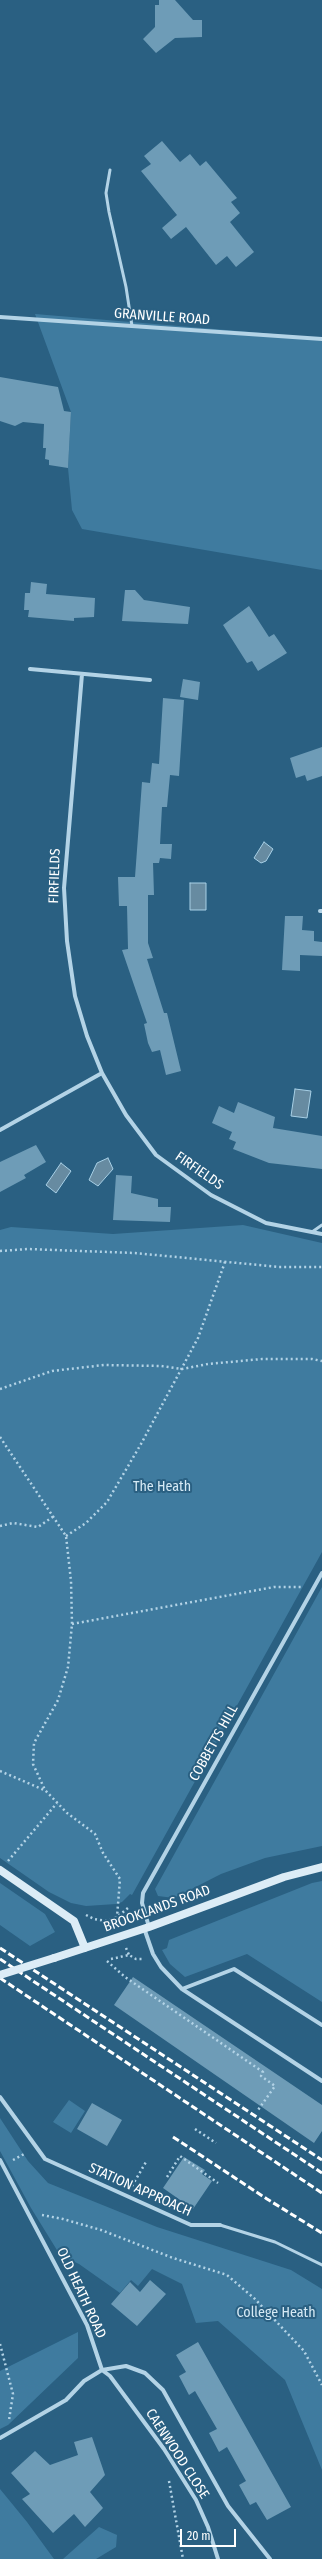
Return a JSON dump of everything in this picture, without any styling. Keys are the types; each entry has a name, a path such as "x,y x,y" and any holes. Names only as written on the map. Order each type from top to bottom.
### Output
{"main road":[{"name":"BROOKLANDS ROAD","path":"0,1974 146,1928 284,1877 322,1867"},
{"path":"0,1870 74,1922 86,1948"}],"street":[{"name":"GRANVILLE ROAD","path":"0,317 322,339"},
{"path":"30,669 150,680"},
{"name":"FIRFIELDS","path":"82,674 64,888 67,941 75,996 87,1036 102,1073 126,1115 156,1155 211,1195 266,1223 322,1234"},
{"path":"0,1130 102,1073"},
{"name":"COBBETTS HILL","path":"322,1573 143,1893 142,1903 148,1945 157,1961 182,1989 322,2081"},
{"path":"182,1989 234,1969 322,2025"},
{"name":"STATION APPROACH","path":"0,2097 45,2159 127,2195 163,2214 191,2225 220,2225"},
{"name":"OLD HEATH ROAD","path":"0,2160 87,2325 102,2370"},
{"path":"0,2438 66,2400 84,2381 102,2370 126,2366 145,2374 163,2390 228,2506 270,2559"},
{"name":"CAENWOOD CLOSE","path":"102,2370 110,2376 164,2449 196,2500 208,2528 218,2559"}],"lane":[{"path":"110,170 106,192 126,287 132,326"},
{"path":"312,1232 322,1225"},
{"name":"STATION APPROACH","path":"220,2225 275,2242 322,2265"}],"path":[{"path":"0,1252 28,1249 135,1253 279,1267 322,1267"},
{"path":"66,1536 86,1523 107,1502 198,1338 225,1262"},
{"path":"0,1389 52,1371 96,1366 161,1366 182,1369 208,1364 262,1360 312,1359 322,1361"},
{"path":"0,1437 66,1536 71,1581 72,1624 66,1674 58,1700 34,1743 33,1764 45,1790 56,1803 95,1834 103,1853 120,1879 117,1917 119,1923"},
{"path":"0,1526 13,1523 38,1527 54,1516"},
{"path":"72,1624 274,1587 315,1586"},
{"path":"0,1771 45,1790"},
{"path":"0,1870 56,1803"},
{"path":"100,1920 107,1921 117,1917 128,1908"},
{"path":"127,1951 129,1955"},
{"path":"111,1959 129,1955 142,1960"},
{"path":"107,1961 125,1978 263,2072 261,2076 275,2086 258,2110"},
{"path":"195,2129 216,2144"},
{"path":"8,2163 25,2154"},
{"path":"168,2177 180,2156 218,2182"},
{"path":"127,2195 146,2162"},
{"path":"29,2213 63,2219 101,2230 173,2258 227,2275 255,2299 304,2351 322,2385"},
{"path":"0,2344 13,2394 6,2434"},
{"path":"168,2473 183,2559"}],"green space":[{"path":"35,314 322,338 322,570 82,529 72,510 68,468 71,412"},
{"name":"The Heath","path":"243,1225 322,1243 322,1552 132,1895 130,1894 122,1902 116,1904 86,1906 71,1903 49,1892 0,1858 0,1230 11,1227 113,1234"},
{"path":"322,1587 322,1846 265,1858 221,1874 174,1898 158,1896 155,1889"},
{"path":"322,1881 322,2002 247,1954 185,1977 170,1964 162,1950 167,1948 169,1940 312,1883"},
{"path":"0,1883 45,1914 55,1932 30,1946 0,1925"},
{"path":"69,2100 85,2111 71,2133 53,2122"},
{"name":"College Heath","path":"0,2118 28,2161 48,2183 157,2227 291,2270 322,2289 322,2470 285,2380 218,2321 196,2323 182,2284 152,2269 138,2286 131,2280 120,2293 79,2264 60,2255 31,2208 0,2151"},
{"path":"78,2332 78,2358 8,2425 0,2429 0,2371"},
{"path":"0,2489 27,2522 54,2559 0,2559"},
{"path":"99,2527 117,2535 116,2547 96,2559 63,2559"}],"shaded area":[{"path":"264,842 273,849 266,861 261,863 254,858"},
{"path":"190,883 206,883 206,910 190,910"},
{"path":"295,1089 311,1091 307,1118 291,1116"},
{"path":"108,1158 113,1169 98,1186 89,1180 97,1163"},
{"path":"61,1163 71,1171 56,1193 46,1185"}],"building":[{"path":"159,0 175,0 193,20 202,20 202,37 175,38 156,53 143,39 155,27 155,5 159,5"},
{"path":"162,141 180,162 190,154 200,166 206,161 237,198 231,202 240,213 230,222 254,252 236,267 227,256 216,265 186,227 171,239 162,228 177,215 141,171 151,164 144,156"},
{"path":"0,377 58,387 64,411 71,412 68,468 49,465 49,460 45,459 46,448 43,448 44,424 23,422 15,426 0,421"},
{"path":"31,582 47,584 46,594 95,598 94,617 74,618 74,621 28,617 29,610 24,610 25,593 30,593"},
{"path":"125,590 135,590 144,600 190,607 188,624 122,621"},
{"path":"249,606 269,637 274,634 287,653 258,671 252,661 247,663 223,625"},
{"path":"183,679 200,682 198,700 180,697"},
{"path":"163,698 184,700 179,776 170,775 167,807 162,807 160,844 172,844 171,859 160,858 159,863 153,863 154,895 148,895 148,943 153,958 147,959 164,1013 167,1013 181,1071 166,1075 160,1050 152,1052 148,1043 144,1024 147,1023 122,950 128,949 127,906 119,906 118,877 135,877 142,782 150,783 152,763 159,764"},
{"path":"322,747 322,776 307,781 305,775 296,778 290,758"},
{"path":"285,916 303,916 302,930 314,931 314,941 322,942 322,956 300,955 300,971 282,970"},
{"path":"238,1102 275,1117 273,1128 322,1136 322,1169 269,1163 233,1149 236,1142 229,1139 232,1132 212,1123 219,1106 234,1113"},
{"path":"36,1145 46,1162 24,1175 26,1178 0,1192 0,1162"},
{"path":"116,1175 132,1176 131,1193 158,1199 158,1207 171,1207 170,1222 113,1220"},
{"path":"133,1977 322,2105 322,2131 314,2143 114,2005"},
{"path":"92,2103 122,2120 107,2146 77,2129"},
{"path":"184,2157 205,2170 202,2174 212,2181 193,2209 163,2188"},
{"path":"150,2280 166,2294 137,2326 111,2304 130,2282 140,2292"},
{"path":"198,2342 291,2507 267,2520 256,2502 250,2505 239,2485 246,2481 227,2447 219,2452 209,2433 217,2429 195,2391 189,2395 179,2376 186,2372 176,2355"},
{"path":"92,2437 105,2475 90,2492 103,2508 85,2527 74,2514 53,2533 22,2499 30,2494 11,2473 35,2451 50,2465 78,2455 74,2442"}],"railway":[{"path":"0,1948 322,2160"},
{"path":"0,1959 322,2173"},
{"path":"0,1978 322,2193"},
{"path":"173,2137 267,2199 322,2233"}]}
